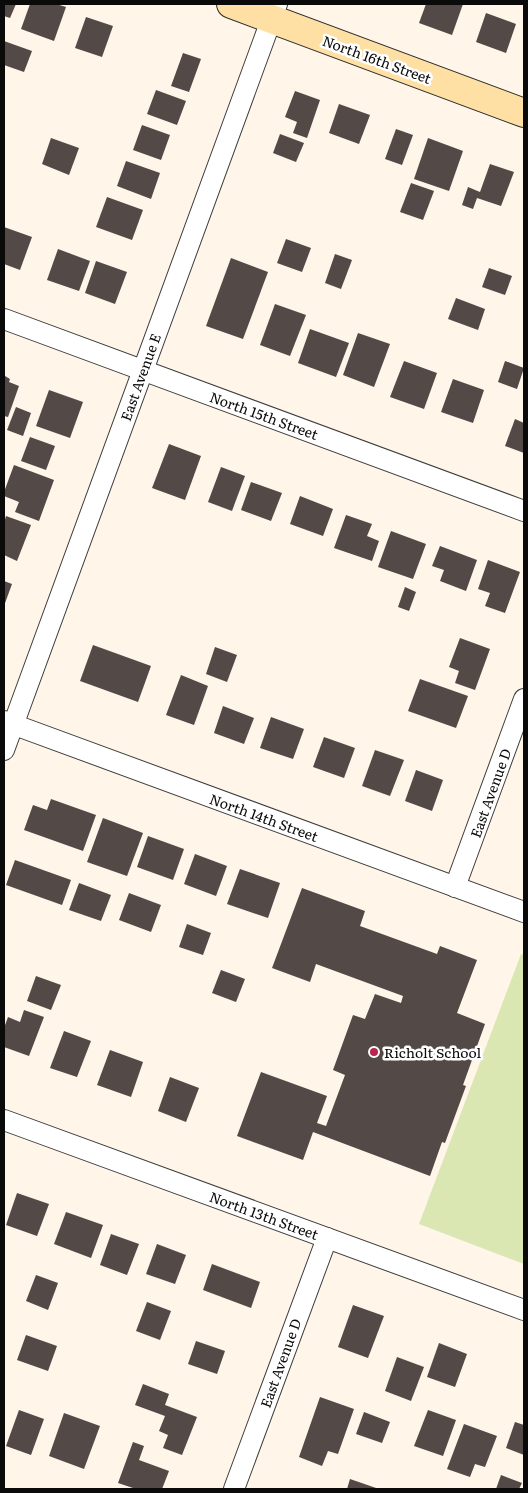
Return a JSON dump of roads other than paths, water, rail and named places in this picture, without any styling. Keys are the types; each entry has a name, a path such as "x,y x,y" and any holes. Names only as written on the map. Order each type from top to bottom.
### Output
{"street":[{"name":"North 16th Street","path":"231,4 274,12 524,113"},
{"name":"East Avenue E","path":"4,750 8,723 142,370 274,12"},
{"name":"North 15th Street","path":"4,319 524,511"},
{"name":"East Avenue D","path":"455,887 524,699"},
{"name":"North 14th Street","path":"8,723 524,912"},
{"name":"North 13th Street","path":"4,1120 524,1310"},
{"name":"East Avenue D","path":"234,1489 326,1238"}],"place":[{"name":"Richolt School","path":"374,1052"}]}
